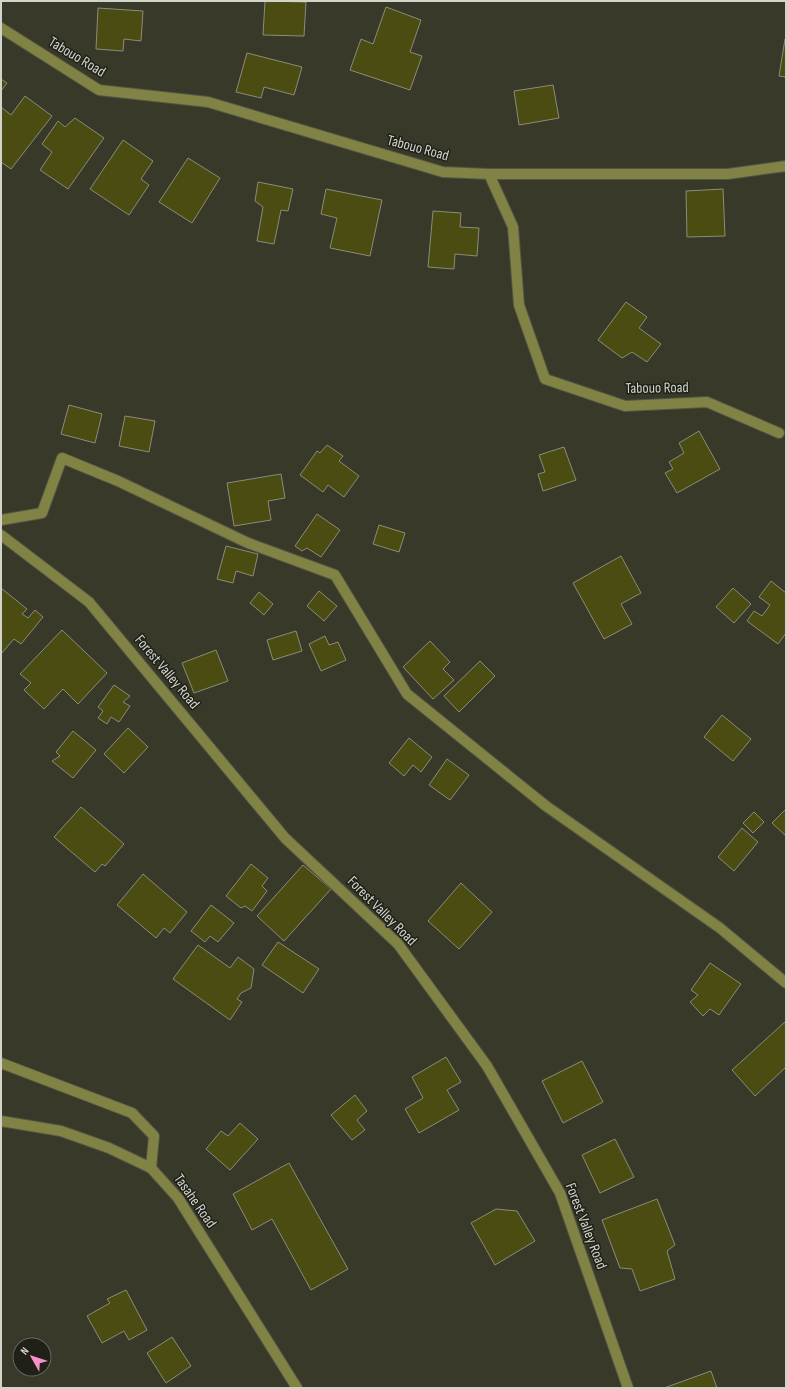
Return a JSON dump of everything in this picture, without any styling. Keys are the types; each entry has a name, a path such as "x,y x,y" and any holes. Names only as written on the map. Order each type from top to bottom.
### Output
{"street":[{"name":"Tabouo Road","path":"1,28 99,90 208,102 442,172 489,174 513,227 520,305 545,379 625,406 707,402 779,433"},
{"path":"489,174 728,174 786,166"},
{"path":"1,520 42,513 62,458 118,481 248,543 335,575 407,694 546,806 720,928 786,983"},
{"name":"Forest Valley Road","path":"1,535 89,602 285,838 398,944 487,1066 560,1193 628,1388"},
{"path":"1,1063 132,1113 154,1136 151,1168"},
{"name":"Tasahe Road","path":"1,1121 61,1131 109,1148 151,1168 178,1198 298,1388"}],"building":[{"path":"265,1 306,2 304,36 263,35"},
{"path":"386,7 421,20 410,52 422,56 410,90 350,70 361,39 373,44"},
{"path":"98,8 143,11 141,41 124,39 123,51 96,49"},
{"path":"786,39 786,77 779,76"},
{"path":"247,53 302,67 294,95 264,87 261,98 236,92"},
{"path":"1,79 7,83 1,91"},
{"path":"553,85 559,118 519,125 514,91"},
{"path":"25,96 52,116 11,169 1,162 1,107 11,115"},
{"path":"75,118 104,138 68,189 40,170 52,152 42,144 58,121 65,127"},
{"path":"123,140 153,161 141,179 149,185 129,215 90,189"},
{"path":"188,158 220,178 192,223 159,202"},
{"path":"258,182 293,189 288,211 281,210 274,244 257,241 263,207 255,201"},
{"path":"326,189 382,200 370,256 330,248 337,218 321,214"},
{"path":"723,189 725,236 687,237 686,191"},
{"path":"433,211 461,213 460,227 479,228 477,256 455,254 454,269 428,267"},
{"path":"626,302 647,317 639,328 661,344 647,362 632,352 622,358 598,340"},
{"path":"69,405 102,414 95,443 61,434"},
{"path":"125,416 155,421 149,452 119,446"},
{"path":"699,431 720,469 677,493 665,473 673,469 669,462 684,453 679,443"},
{"path":"327,445 343,456 339,461 359,476 344,497 328,485 323,492 300,475 317,451 320,453"},
{"path":"564,447 576,480 543,491 538,474 545,472 539,455"},
{"path":"281,474 285,498 268,501 271,520 234,526 227,483"},
{"path":"317,514 340,530 321,557 307,548 302,551 295,546"},
{"path":"379,525 405,533 399,552 373,544"},
{"path":"226,546 258,554 253,576 236,571 233,583 217,579"},
{"path":"621,556 641,593 621,604 632,624 604,639 573,583"},
{"path":"771,581 786,593 786,633 778,644 747,621 754,611 762,616 770,605 759,597"},
{"path":"1,588 27,609 22,614 28,618 35,610 43,617 21,644 14,639 1,654"},
{"path":"733,588 751,604 734,623 716,607"},
{"path":"319,591 337,606 324,621 307,606"},
{"path":"259,592 273,604 264,615 250,603"},
{"path":"62,630 107,673 78,704 63,689 44,709 24,690 31,683 20,674"},
{"path":"296,631 302,651 273,660 267,640"},
{"path":"325,636 329,645 338,642 346,660 321,671 309,644"},
{"path":"430,641 450,662 443,669 454,680 433,699 403,667"},
{"path":"216,650 228,681 194,693 182,663"},
{"path":"480,661 495,676 459,712 444,696"},
{"path":"114,685 130,696 123,702 130,706 119,722 111,717 107,724 98,718 103,711 98,707"},
{"path":"722,715 751,739 733,761 704,737"},
{"path":"128,728 148,747 124,773 104,754"},
{"path":"73,731 96,750 73,778 52,761 60,756 56,752"},
{"path":"409,738 432,757 421,772 413,765 404,776 389,763"},
{"path":"447,759 469,775 450,800 429,785"},
{"path":"81,807 124,844 105,866 102,864 95,872 54,837"},
{"path":"786,809 786,836 772,823"},
{"path":"754,812 764,822 753,833 743,823"},
{"path":"742,828 758,842 734,871 718,857"},
{"path":"251,864 268,878 262,886 267,891 252,911 245,906 241,908 226,896"},
{"path":"303,865 331,889 284,941 257,916"},
{"path":"143,874 187,912 170,933 164,928 156,938 117,905"},
{"path":"461,883 492,912 459,949 428,921"},
{"path":"211,905 234,923 218,942 210,936 205,942 191,931"},
{"path":"278,942 319,969 303,993 262,965"},
{"path":"198,945 230,968 238,957 254,969 251,988 241,993 237,999 242,1002 230,1020 173,979"},
{"path":"710,963 741,984 719,1015 710,1009 703,1016 690,1002 698,995 691,990"},
{"path":"786,1021 786,1067 755,1096 732,1070"},
{"path":"446,1057 461,1082 447,1090 459,1110 419,1133 405,1109 423,1098 412,1077"},
{"path":"582,1061 603,1102 563,1123 542,1081"},
{"path":"355,1095 367,1111 357,1120 365,1130 352,1140 331,1115"},
{"path":"240,1123 258,1139 230,1170 206,1149 221,1131 228,1136"},
{"path":"615,1139 634,1177 600,1193 582,1155"},
{"path":"289,1163 348,1269 311,1290 272,1219 252,1230 233,1194"},
{"path":"657,1199 675,1245 667,1251 675,1279 640,1291 632,1269 620,1268 602,1220"},
{"path":"496,1209 517,1211 535,1241 495,1265 471,1223"},
{"path":"126,1290 147,1330 129,1340 124,1331 102,1343 87,1316 110,1303 107,1299"},
{"path":"172,1337 191,1366 166,1383 147,1353"},
{"path":"711,1371 717,1388 664,1388"}]}
